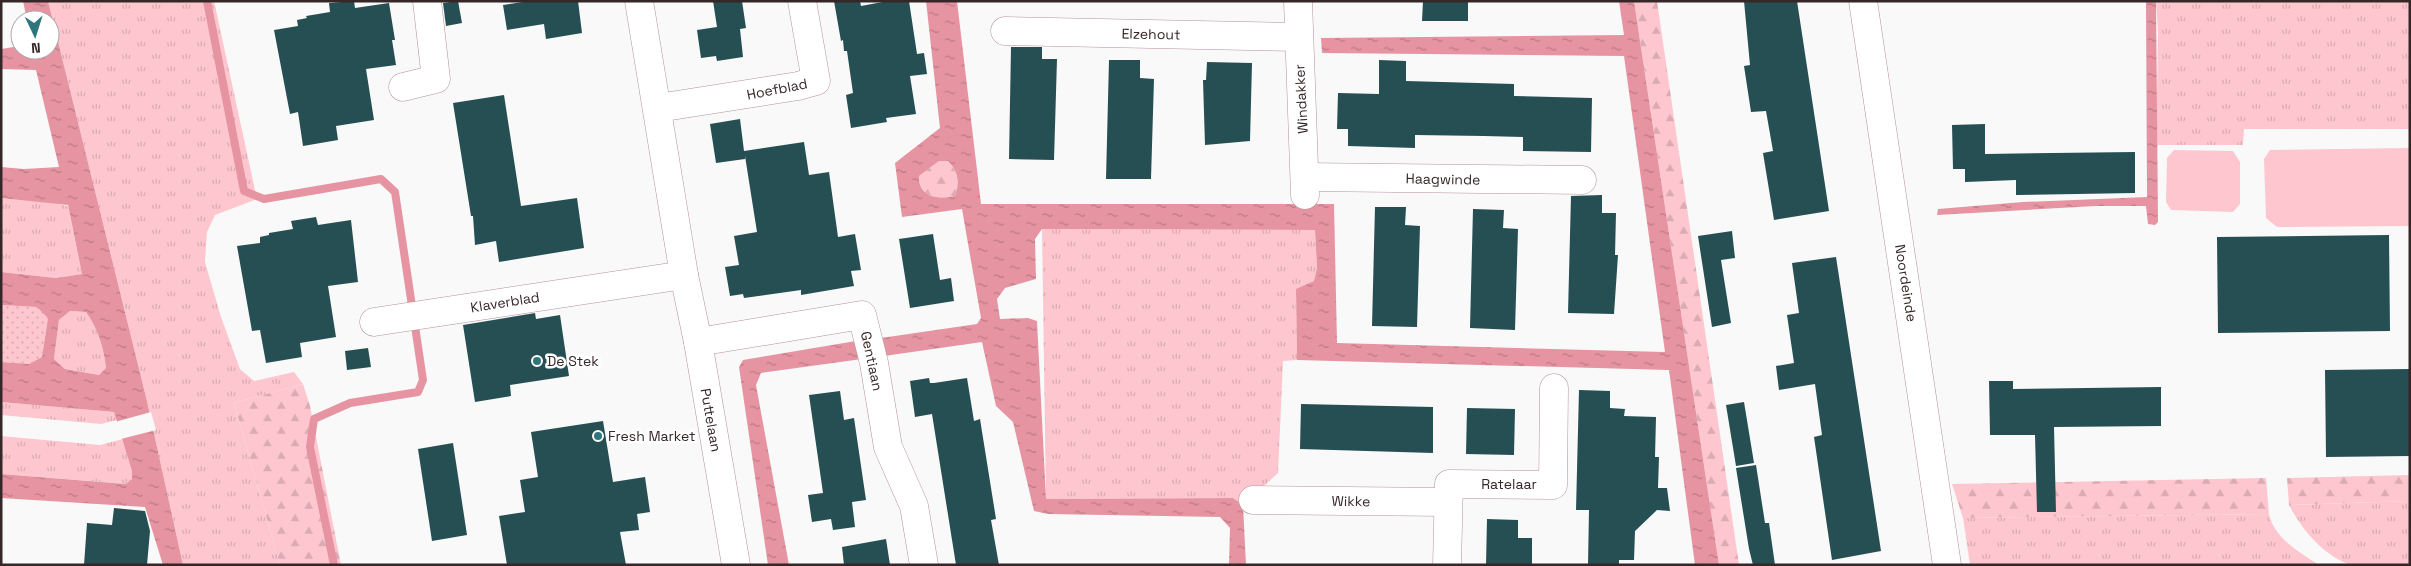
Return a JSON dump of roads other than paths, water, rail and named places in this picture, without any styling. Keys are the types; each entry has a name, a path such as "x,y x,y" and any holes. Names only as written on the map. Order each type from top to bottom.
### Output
{"street":[{"path":"403,87 436,80 427,1"},
{"name":"Puttelaan","path":"639,1 684,275 698,342 736,565"},
{"name":"Hoefblad","path":"658,108 798,86 816,81 802,1"},
{"name":"Windakker","path":"1298,1 1305,186"},
{"name":"Noordeinde","path":"1863,1 1947,565"},
{"name":"Elzehout","path":"1005,31 1298,38"},
{"name":"Haagwinde","path":"1305,186 1582,180"},
{"name":"Klaverblad","path":"374,322 684,275"},
{"name":"Gentiaan","path":"698,342 862,315 874,363 888,447 914,506 924,565"},
{"name":"Ratelaar","path":"1447,565 1449,484 1553,485 1554,388"},
{"name":"Wikke","path":"1253,500 1448,502"}],"water":[{"path":"23,1 48,1 50,10 25,10"},
{"path":"926,1 957,1 981,204 1334,204 1337,343 1665,352 1624,56 1322,53 1321,38 1624,35 1619,1 1634,1 1719,565 1695,565 1669,370 1297,360 1296,289 1314,281 1317,268 1315,230 1042,229 1035,239 1036,279 1005,288 997,299 1000,319 1028,318 1037,321 1046,499 1233,498 1243,505 1246,565 1229,565 1230,528 1220,517 1048,514 1034,511 1013,422 996,406 982,342 884,356 881,338 977,324 981,318 962,209 902,217 895,163 940,128","holes":["939,161 948,161 957,177 955,196 942,198 926,193 922,189 919,176"]},
{"path":"2146,1 2156,1 2158,222 2155,225 2148,224 2146,206 2096,206 1937,215 1938,209 2023,202 2147,197"},
{"path":"10,48 10,60 60,60 60,49 146,397 183,565 163,565 145,507 1,498 1,474 126,484 132,479 132,471 114,412 1,402 1,362 29,364 42,357 48,318 37,307 1,305 1,272 56,278 82,274 68,205 1,198 1,167 24,169 59,167 36,70 1,69 1,49","holes":["70,311 86,312 104,353 106,368 99,375 65,369 54,359 59,320"]},
{"path":"856,341 862,359 761,373 756,385 789,565 768,565 739,367 743,360"}],"waterway":[{"path":"207,1 244,191 264,199 381,179 395,192 423,380 418,392 350,403 314,419 310,447 334,565"}],"place":[{"name":"De Stek","path":"537,361"},
{"name":"Fresh Market","path":"598,436"}]}
